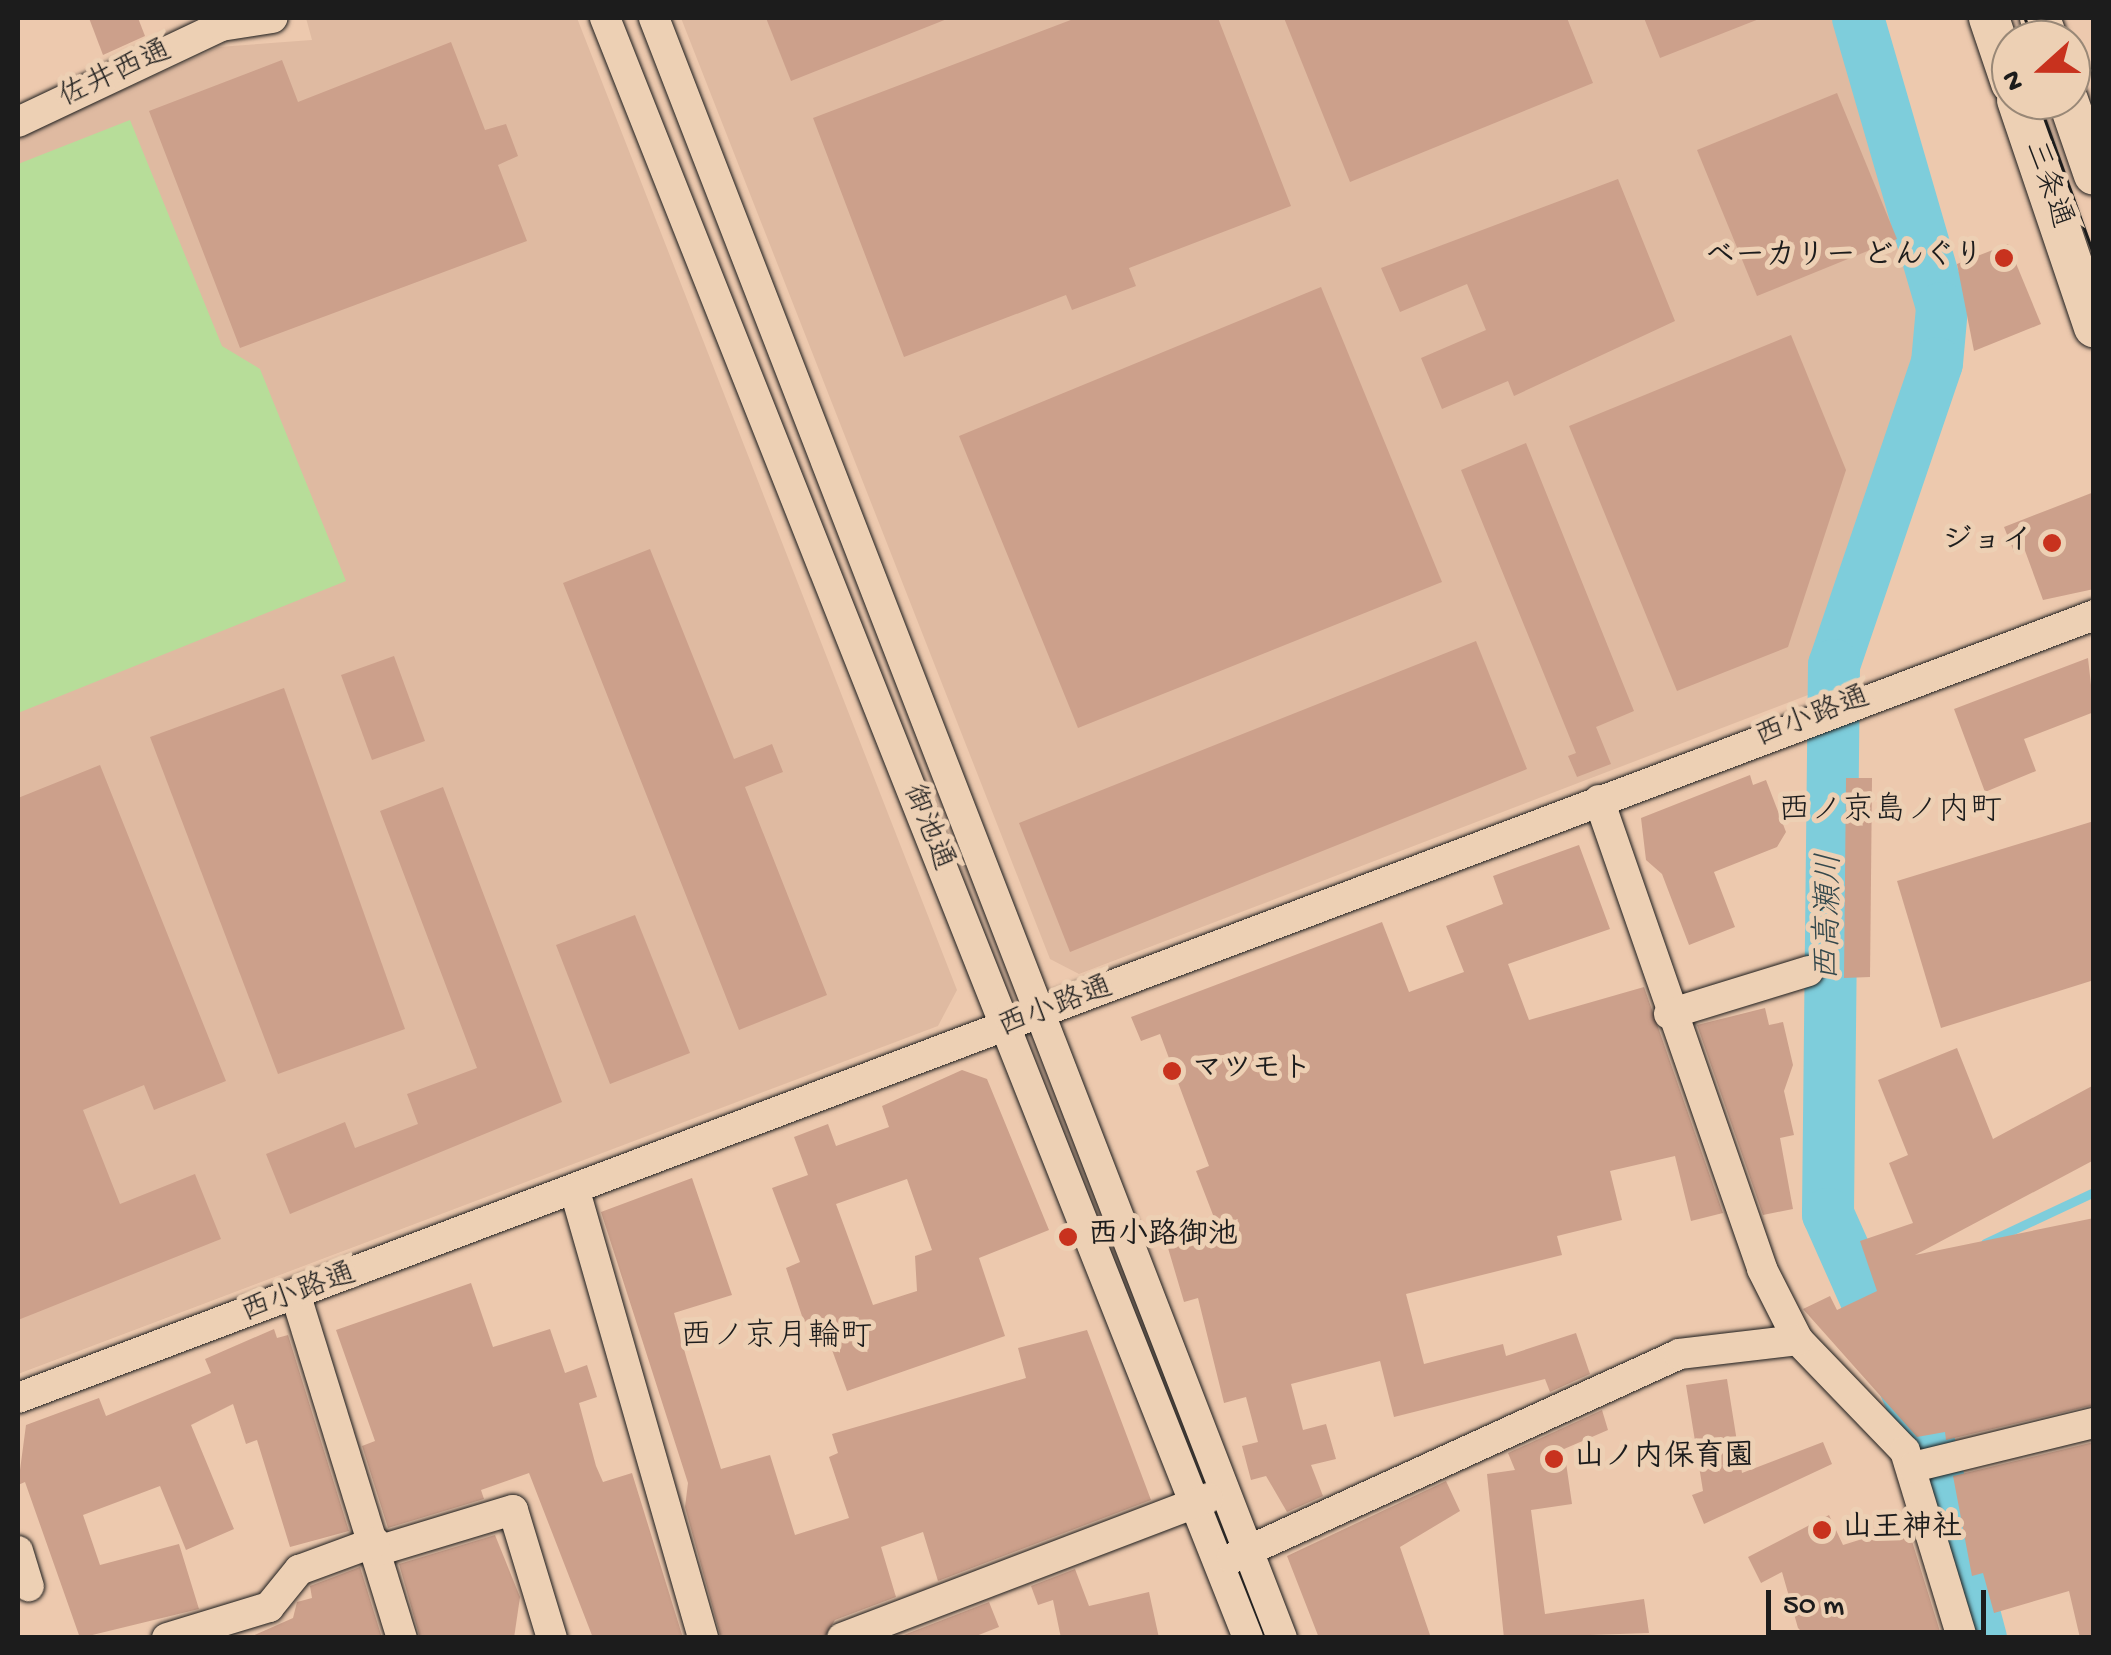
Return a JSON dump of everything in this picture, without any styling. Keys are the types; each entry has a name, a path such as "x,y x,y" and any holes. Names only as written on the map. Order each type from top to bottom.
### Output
{"main road":[{"name":"三条通","path":"2024,120 2094,327"},
{"name":"三条通","path":"2075,120 2094,176"}],"street":[{"name":"佐井西通","path":"18,122 222,26 272,18"},
{"name":"御池通","path":"605,18 1248,1638"},
{"name":"御池通","path":"654,18 1282,1638"},
{"name":"西小路通","path":"18,1398 1005,1029 2094,615"},
{"path":"1599,800 1746,1233 1798,1340 1925,1462 1962,1638"},
{"path":"1669,1014 1810,971"},
{"path":"575,1191 703,1638"},
{"path":"296,1296 402,1638"},
{"path":"1219,1563 1679,1354 1798,1340"},
{"path":"1925,1462 2094,1423"},
{"path":"842,1638 1226,1491"},
{"path":"167,1638 216,1630 268,1608 300,1570 513,1510 552,1638"},
{"path":"18,1551 28,1586"}],"shaded area":[{"path":"306,18 577,18 957,990 938,1026 18,1374 18,137 219,47 312,40"},
{"path":"681,18 1836,18 1914,274 1918,341 1812,655 1808,695 1079,974 1050,959"}],"green space":[{"path":"130,120 222,346 260,369 346,581 18,713 18,164"}],"building":[{"path":"89,18 138,18 145,36 103,55"},
{"path":"766,18 947,18 947,19 791,81"},
{"path":"1076,18 1218,18 1291,206 1129,268 1136,286 1072,310 1066,295 904,357 813,118"},
{"path":"1284,18 1567,18 1593,83 1350,182"},
{"path":"1644,18 1759,18 1759,19 1660,58"},
{"path":"451,42 485,130 506,124 518,156 498,165 527,241 240,348 149,111 282,60 298,102"},
{"path":"1837,93 1897,239 1757,296 1697,150"},
{"path":"1618,179 1675,321 1514,396 1508,381 1442,409 1421,358 1486,330 1467,284 1400,312 1381,268"},
{"path":"2008,244 2041,324 1974,351 1957,264"},
{"path":"1321,287 1442,582 1078,728 959,436"},
{"path":"1791,335 1846,470 1788,647 1677,691 1569,426"},
{"path":"1526,443 1634,711 1596,727 1611,764 1577,777 1568,756 1576,753 1461,470"},
{"name":"ジョイ","path":"2094,492 2094,589 2043,600 2024,548 2014,552 2004,527"},
{"path":"650,549 734,759 772,744 783,772 745,787 827,995 739,1030 563,583"},
{"path":"1476,641 1527,769 1070,952 1019,823"},
{"path":"394,656 425,741 372,760 341,675"},
{"path":"2088,658 2094,712 2024,739 2036,771 1985,792 1954,709"},
{"path":"284,688 405,1029 278,1074 150,737"},
{"path":"100,765 226,1081 154,1110 144,1085 83,1110 120,1204 195,1174 221,1239 18,1320 18,798"},
{"path":"1750,775 1753,785 1766,780 1786,832 1777,847 1714,872 1735,927 1689,945 1662,874 1646,860 1641,818"},
{"path":"1846,778 1872,778 1870,977 1844,978"},
{"path":"443,787 562,1102 290,1214 266,1154 345,1122 355,1148 418,1124 407,1094 477,1068 380,811"},
{"path":"2094,821 2094,980 1941,1028 1897,881"},
{"path":"1579,845 1610,929 1508,964 1529,1020 1644,987 1723,1213 1691,1221 1675,1156 1610,1171 1622,1220 1557,1236 1562,1255 1406,1294 1424,1364 1503,1344 1506,1356 1576,1333 1590,1374 1550,1392 1545,1379 1394,1417 1380,1361 1291,1384 1303,1430 1326,1424 1336,1459 1311,1465 1323,1496 1287,1512 1266,1476 1251,1480 1242,1446 1258,1442 1246,1397 1224,1403 1198,1298 1184,1302 1168,1248 1220,1233 1196,1171 1209,1166 1160,1034 1141,1041 1131,1017 1382,922 1409,992 1464,972 1446,926 1503,904 1493,876"},
{"path":"635,915 690,1053 610,1084 556,945"},
{"path":"1765,1008 1769,1025 1783,1022 1793,1065 1784,1091 1794,1135 1780,1138 1793,1209 1763,1215 1697,1025"},
{"path":"1957,1048 1993,1139 2094,1085 2094,1160 1915,1255 2094,1218 2094,1405 1946,1440 1945,1432 1917,1437 1803,1309 1830,1296 1837,1310 1877,1291 1860,1241 1913,1223 1889,1163 1908,1155 1878,1080"},
{"path":"962,1070 987,1079 1049,1230 979,1258 1005,1336 847,1391 820,1317 804,1322 786,1268 800,1262 772,1188 808,1175 794,1137 828,1124 836,1146 889,1127 882,1106","holes":["907,1179 932,1250 915,1256 917,1291 873,1305 836,1204"]},
{"path":"692,1178 732,1295 674,1313 687,1360 721,1469 770,1455 795,1535 849,1518 829,1457 838,1453 832,1434 1026,1378 1018,1348 1087,1330 1151,1500 938,1581 923,1532 881,1547 896,1597 835,1620 824,1638 721,1638 685,1507 688,1483 601,1212"},
{"path":"471,1283 493,1347 550,1329 565,1373 587,1365 597,1397 579,1403 596,1466 603,1482 632,1473 683,1638 593,1638 529,1473 481,1490 484,1499 388,1528 362,1446 375,1441 336,1330"},
{"path":"274,1329 277,1338 288,1335 349,1531 290,1547 257,1440 246,1444 233,1404 191,1425 234,1529 186,1550 160,1486 83,1515 100,1565 179,1544 199,1609 80,1638 25,1482 18,1485 26,1425 99,1398 106,1416 211,1373 205,1359"},
{"path":"1727,1379 1742,1473 1823,1442 1832,1464 1704,1524 1692,1495 1703,1491 1686,1385"},
{"path":"1602,1410 1608,1430 1564,1449 1572,1504 1531,1510 1545,1614 1644,1599 1649,1633 1504,1638 1487,1474 1515,1470 1508,1453"},
{"path":"2094,1442 2094,1638 2080,1638 2069,1591 1994,1613 1983,1573 1972,1576 1953,1476"},
{"path":"1446,1481 1460,1511 1400,1547 1431,1638 1319,1638 1287,1556"},
{"path":"1829,1515 1843,1545 1907,1525 1942,1638 1808,1638 1798,1628 1782,1572 1761,1583 1748,1557"},
{"path":"495,1535 520,1597 514,1638 420,1638 399,1564"},
{"path":"360,1567 382,1638 248,1638 293,1618 297,1602 312,1598 310,1586"},
{"path":"1075,1569 1089,1606 1149,1592 1159,1638 1061,1638 1053,1600 1038,1605 1031,1586"},
{"path":"989,1602 999,1627 971,1638 896,1638"}],"waterway":[{"name":"西高瀬川","path":"1858,18 1942,308 1937,363 1834,665 1828,1214 1928,1439 1981,1638"},
{"path":"1985,1243 2094,1192"},
{"path":"1854,1283 1880,1276"}],"tram line":[{"path":"2045,120 2094,255"}],"place":[{"name":"ベーカリー どんぐり","path":"2004,258"},
{"name":"ジョイ","path":"2052,543"},
{"name":"マツモト","path":"1172,1071"},
{"name":"西小路御池","path":"1068,1237"},
{"name":"山ノ内保育園","path":"1554,1459"},
{"name":"山王神社","path":"1822,1530"}],"district":[{"name":"西ノ京島ノ内町","path":"1890,812"},
{"name":"西ノ京月輪町","path":"776,1338"}]}
